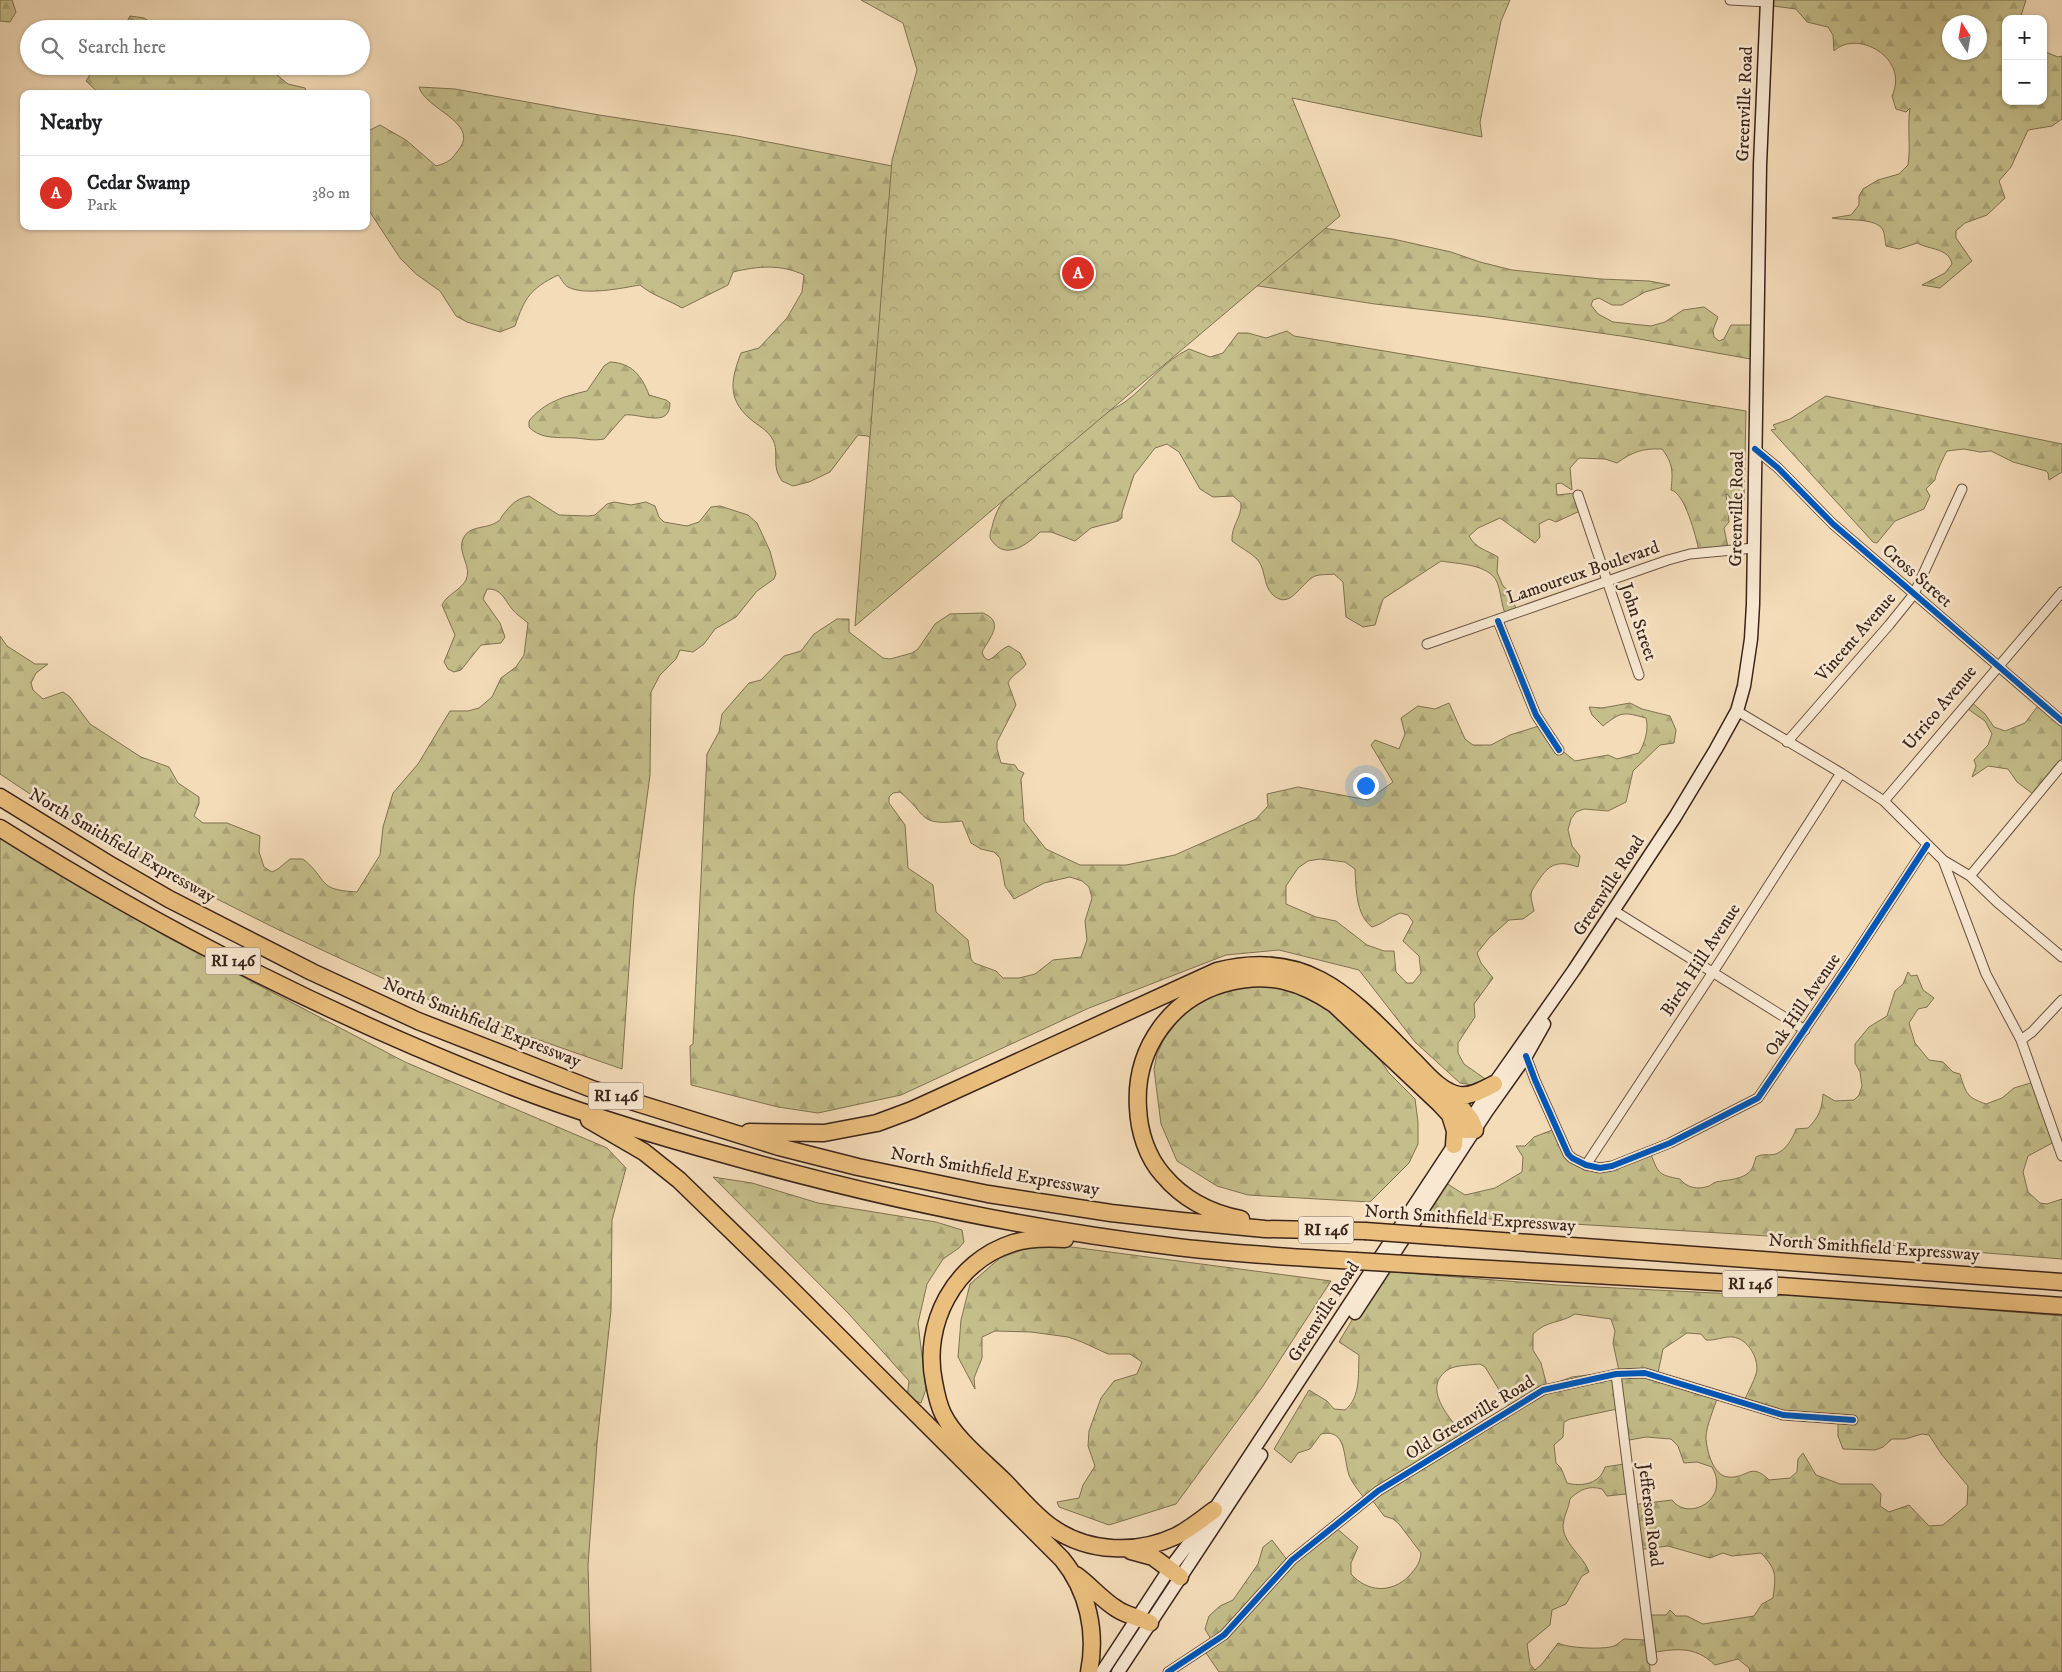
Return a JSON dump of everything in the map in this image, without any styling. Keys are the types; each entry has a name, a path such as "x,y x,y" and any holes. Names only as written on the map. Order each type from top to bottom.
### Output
{"highway":[{"name":"North Smithfield Expressway","path":"0,797 169,899 312,972 409,1017 592,1089 779,1147 858,1167 1005,1196 1182,1222 1287,1229 1365,1231 2062,1282"},
{"name":"RI 146","path":"0,828 126,904 209,950 297,994 412,1045 504,1084 554,1102 678,1141 837,1185 934,1207 1120,1240 1220,1252 1768,1285 2062,1306"},
{"path":"733,1132 824,1133 877,1123 912,1110 1217,971 1250,964 1288,967 1310,974 1329,984 1348,998 1428,1076 1448,1091 1460,1095 1467,1094 1479,1092 1494,1084"},
{"path":"1287,1229 1234,1218 1202,1206 1175,1188 1161,1174 1151,1158 1138,1122 1137,1089 1139,1075 1153,1038 1161,1025 1182,1005 1215,986 1251,978 1285,981 1315,991 1334,1004 1450,1115 1470,1127"},
{"path":"1448,1091 1470,1127"},
{"path":"554,1102 644,1152 679,1180 1023,1518 1074,1574 1115,1608 1125,1614 1144,1619"},
{"path":"1450,1115 1455,1131 1454,1145"},
{"path":"1120,1240 1038,1239 1006,1246 981,1260 955,1284 943,1305 932,1334 930,1364 937,1400 943,1414 956,1433 1046,1523 1066,1536 1078,1541 1153,1557 1174,1574"},
{"path":"1124,1550 1150,1545 1175,1536 1214,1510"},
{"path":"1074,1574 1087,1608 1092,1628 1093,1652 1089,1672"}],"main road":[{"name":"Greenville Road","path":"1102,1672 1144,1619 1470,1127 1494,1084 1574,970 1675,817 1737,711 1744,686 1751,638 1760,165 1767,1"},
{"name":"Greenville Road","path":"1174,1574 1454,1145 1526,1056 1574,970"},
{"name":"Greenville Road","path":"1118,1672 1144,1619"}],"street":[{"path":"1730,0 1767,1"},
{"name":"Cross Street","path":"1755,449 1778,468 1833,524 2062,721"},
{"name":"Vincent Avenue","path":"1787,742 1914,594 1962,489"},
{"name":"John Street","path":"1578,495 1639,675"},
{"name":"Lamoureux Boulevard","path":"1427,644 1690,554 1754,548"},
{"name":"Urrico Avenue","path":"1884,801 1997,666 2062,592"},
{"path":"1498,621 1536,715 1558,750"},
{"path":"1737,711 1884,801 1943,860 1970,876 1996,902 2062,957"},
{"path":"1970,876 2062,765"},
{"name":"Birch Hill Avenue","path":"1586,1165 1841,773"},
{"name":"Oak Hill Avenue","path":"1586,1165 1600,1168 1612,1166 1670,1143 1758,1098 1927,845"},
{"path":"1943,860 1986,974 2021,1040 2062,1156"},
{"path":"1613,910 1805,1030"},
{"path":"2021,1040 2032,1032 2062,1000"},
{"path":"1526,1056 1564,1148 1572,1158 1586,1165"},
{"name":"Old Greenville Road","path":"1168,1672 1224,1634 1292,1560 1378,1491 1544,1390 1616,1374 1645,1373 1783,1415 1853,1420"},
{"name":"Jefferson Road","path":"1616,1374 1652,1660"}],"green space":[{"path":"0,0 12,0 16,12 10,22 0,21"},
{"path":"861,0 1510,0 1501,21 1480,122 1482,137 1292,98 1340,216 855,626 892,160 917,70 903,23"},
{"path":"1771,0 2026,0 2021,15 2002,15 2002,105 2047,105 2047,53 2058,57 2062,56 2062,119 2052,126 2028,130 2011,167 1999,181 2005,198 1987,215 1965,223 1956,231 1956,238 1972,261 1940,288 1922,285 1945,273 1952,264 1943,252 1917,243 1899,249 1886,246 1883,230 1874,223 1832,218 1851,215 1859,205 1859,196 1863,189 1878,180 1899,174 1908,165 1910,108 1906,112 1896,109 1892,96 1896,82 1894,69 1878,51 1867,45 1855,43 1844,45 1834,51 1833,35 1828,27 1807,22 1796,9 1773,6"},
{"path":"130,16 147,20 128,20"},
{"path":"90,75 277,75 288,84 305,88 306,90 96,90 86,81"},
{"path":"419,87 455,89 599,115 737,136 918,171 882,450 868,436 858,435 830,472 809,482 793,486 782,481 778,473 775,447 771,437 745,414 735,399 733,382 741,353 759,348 787,318 802,292 804,275 795,271 769,267 733,272 728,285 682,308 640,285 594,291 575,290 565,285 558,275 541,285 530,295 522,308 515,326 500,332 467,322 456,316 440,291 416,274 400,258 370,212 370,130 380,125 406,140 436,166 450,160 460,148 464,139 457,123 423,95"},
{"path":"1290,223 1393,239 1451,252 1512,270 1601,279 1649,281 1670,285 1645,292 1622,305 1612,305 1599,298 1593,300 1591,305 1598,314 1613,322 1651,326 1665,322 1683,310 1704,307 1718,317 1713,330 1714,337 1719,341 1724,339 1731,325 1757,325 1756,360 1628,337 1487,317 1375,304 1226,281"},
{"path":"1287,331 1294,336 1746,411 1744,501 1732,501 1726,494 1729,522 1724,528 1728,547 1699,551 1693,526 1685,507 1681,499 1671,490 1672,473 1670,463 1662,449 1643,450 1617,463 1605,459 1579,458 1570,468 1572,490 1561,483 1556,484 1557,495 1576,493 1582,510 1556,522 1549,519 1539,524 1540,537 1535,543 1500,518 1478,528 1469,536 1478,547 1498,557 1497,572 1503,586 1509,591 1517,611 1506,616 1497,582 1493,576 1480,568 1441,561 1383,599 1375,625 1363,627 1346,617 1343,582 1334,574 1315,576 1290,598 1278,599 1269,590 1262,567 1257,559 1232,541 1233,530 1240,513 1241,503 1233,496 1213,497 1200,489 1179,452 1167,444 1155,448 1134,475 1122,512 1122,518 1118,521 1091,528 1075,541 1051,532 1040,532 1023,545 1010,550 998,547 990,538 999,507 1010,494 1044,465 1073,433 1083,425 1125,402 1171,360 1189,349 1210,357 1223,353 1238,333 1248,333 1266,338"},
{"path":"610,362 630,368 639,376 649,395 670,403 669,411 665,416 653,418 625,415 604,439 600,440 545,436 529,427 529,421 548,404 587,391 604,366"},
{"path":"1826,396 2062,444 2062,472 2049,480 2046,471 2013,462 1991,451 1980,452 1964,449 1947,451 1935,480 1926,489 1930,496 1924,509 1895,521 1877,543 1873,542 1771,430 1776,429 1773,425 1790,419"},
{"path":"529,496 559,515 595,515 607,504 614,502 631,505 646,502 655,506 659,517 664,522 687,526 699,522 711,507 720,506 748,515 757,523 770,551 776,574 774,579 757,591 736,617 715,629 704,644 693,652 680,650 676,659 660,675 651,692 650,775 634,895 622,1069 447,1008 279,930 101,841 0,774 0,636 7,646 35,664 48,664 36,673 31,683 33,690 43,699 63,692 70,697 90,724 141,757 169,767 178,783 199,797 199,804 194,816 203,823 227,823 260,836 259,852 264,867 272,872 290,859 303,859 324,883 335,889 357,892 380,855 383,827 393,793 418,764 450,711 468,711 479,708 492,697 501,678 516,667 524,655 528,623 514,611 499,592 487,589 483,599 500,623 505,637 501,643 481,645 461,670 454,672 448,669 444,662 455,635 442,605 466,580 467,566 462,552 464,536 472,530 498,522 508,508 520,499"},
{"path":"983,613 990,617 993,621 994,630 982,652 984,657 988,660 1009,646 1020,653 1026,664 1008,683 1016,705 997,742 997,749 1001,763 1015,765 1018,770 1024,773 1021,779 1024,821 1046,849 1080,865 1126,865 1175,855 1256,819 1268,806 1267,794 1298,787 1368,800 1393,782 1371,745 1375,740 1399,749 1405,734 1401,718 1418,706 1435,709 1449,703 1465,739 1473,745 1491,745 1510,735 1542,725 1560,749 1575,761 1608,755 1617,759 1639,753 1646,736 1646,718 1623,714 1603,726 1592,715 1589,707 1602,708 1630,703 1642,709 1670,716 1676,730 1674,743 1660,745 1633,771 1626,802 1608,811 1584,809 1576,812 1571,819 1568,830 1572,846 1580,856 1578,867 1559,864 1550,867 1533,888 1531,898 1534,911 1523,919 1509,920 1489,938 1477,953 1481,963 1493,978 1474,1004 1475,1017 1458,1043 1458,1053 1464,1064 1491,1083 1491,1088 1460,1083 1415,1042 1359,970 1279,950 1226,955 1089,1008 901,1095 818,1113 778,1107 691,1085 690,1046 693,1044 707,754 719,732 722,714 749,683 761,680 784,656 801,651 814,634 837,619 849,619 849,632 883,658 890,659 912,653 918,649 935,624 950,614","holes":["900,792 930,820 937,822 962,821 971,843 981,849 994,852 1000,858 1005,886 1014,899 1044,883 1070,877 1082,881 1089,887 1092,898 1085,921 1087,940 1081,957 1053,960 1035,974 1019,978 1003,978 996,971 974,963 971,959 968,940 936,912 933,885 908,868 905,825 889,803 889,797 893,793","1320,859 1345,862 1355,869 1360,909 1372,927 1400,913 1408,915 1413,922 1403,941 1419,956 1421,973 1413,983 1407,983 1396,972 1394,951 1384,951 1367,945 1336,921 1316,917 1286,904 1286,886 1298,868 1308,861"]},
{"path":"1969,700 1985,714 1994,727 2005,731 2025,723 2040,703 2062,721 2062,764 2033,794 2017,782 2008,769 1988,766 1972,777 1976,766 1974,760 1988,745 1992,734 1985,721 1965,707"},
{"path":"0,829 90,890 165,936 405,1062 607,1148 626,1168 612,1220 611,1310 597,1443 588,1565 591,1672 0,1672"},
{"path":"1908,972 1911,976 1917,975 1923,990 1934,998 1927,1007 1918,1009 1909,1023 1915,1043 1929,1060 1943,1062 1953,1072 1960,1074 1968,1094 1986,1104 2002,1098 2014,1088 2037,1081 2056,1141 2028,1156 2023,1172 2028,1192 2040,1203 2047,1204 2062,1199 2062,1259 1785,1237 1427,1215 1446,1183 1465,1195 1495,1188 1522,1172 1523,1157 1516,1146 1525,1146 1534,1137 1555,1129 1573,1158 1607,1165 1650,1152 1659,1172 1680,1179 1689,1186 1697,1188 1709,1186 1716,1182 1736,1179 1747,1174 1751,1170 1756,1157 1773,1155 1780,1152 1789,1143 1796,1129 1808,1128 1819,1113 1823,1094 1835,1101 1854,1100 1859,1095 1862,1086 1860,1072 1855,1063 1855,1044 1869,1027 1887,1016 1895,991 1903,984"},
{"path":"1251,979 1306,991 1364,1036 1389,1073 1415,1099 1418,1144 1409,1163 1370,1202 1248,1195 1217,1186 1177,1161 1161,1124 1154,1069 1157,1054 1164,1039 1184,1013 1213,987"},
{"path":"713,1177 752,1183 818,1203 936,1222 962,1230 964,1242 959,1248 943,1259 927,1284 918,1323 926,1389 921,1403 907,1398 909,1381 848,1313"},
{"path":"1041,1243 1331,1281 1263,1386 1176,1504 1109,1525 1059,1507 1057,1502 1079,1498 1083,1485 1095,1466 1088,1446 1089,1431 1101,1398 1114,1381 1137,1374 1142,1362 1130,1354 1108,1354 1068,1337 1031,1332 995,1331 982,1337 982,1358 974,1378 975,1389 958,1357 961,1320 970,1284 1000,1258"},
{"path":"1381,1271 1557,1285 1774,1296 1791,1294 2062,1316 2062,1672 1750,1672 1749,1668 1738,1659 1715,1665 1700,1654 1692,1651 1668,1650 1649,1653 1650,1672 1219,1672 1204,1650 1212,1641 1205,1629 1209,1616 1220,1606 1233,1600 1258,1564 1263,1547 1272,1540 1288,1561 1334,1526 1358,1547 1351,1563 1351,1574 1364,1584 1379,1588 1395,1586 1402,1582 1414,1571 1420,1560 1421,1553 1399,1524 1393,1519 1384,1516 1370,1497 1364,1498 1354,1484 1349,1475 1340,1440 1336,1435 1329,1433 1321,1434 1310,1449 1298,1453 1291,1463 1274,1449 1309,1390 1327,1401 1334,1409 1345,1410 1354,1399 1358,1385 1359,1355 1339,1342","holes":["1575,1314 1611,1319 1615,1331 1613,1343 1619,1371 1572,1377 1547,1386 1541,1363 1533,1350 1533,1334 1543,1326","1687,1333 1701,1334 1706,1340 1738,1338 1747,1344 1757,1364 1757,1372 1744,1401 1783,1414 1838,1421 1838,1436 1843,1449 1875,1450 1883,1447 1892,1439 1905,1439 1922,1434 1929,1435 1942,1455 1968,1486 1967,1505 1943,1525 1929,1526 1909,1505 1889,1512 1880,1506 1881,1494 1872,1484 1840,1484 1816,1475 1803,1453 1798,1459 1797,1472 1790,1478 1769,1480 1763,1474 1753,1471 1735,1477 1723,1475 1718,1472 1711,1461 1706,1437 1718,1396 1658,1373 1663,1349","1480,1364 1485,1367 1509,1406 1463,1435 1445,1411 1437,1393 1437,1385 1441,1376 1449,1369","1617,1409 1624,1441 1646,1437 1671,1439 1678,1446 1684,1463 1697,1462 1712,1467 1716,1479 1716,1489 1712,1498 1697,1508 1688,1509 1679,1506 1672,1500 1631,1505 1637,1550 1668,1546 1710,1558 1723,1553 1732,1556 1761,1553 1773,1569 1775,1584 1773,1598 1762,1604 1754,1616 1703,1624 1687,1616 1676,1616 1670,1610 1666,1615 1644,1615 1645,1640 1624,1639 1614,1646 1602,1648 1577,1647 1558,1643 1535,1670 1530,1664 1527,1644 1550,1625 1552,1610 1566,1604 1582,1576 1589,1572 1564,1532 1563,1525 1570,1499 1577,1493 1589,1488 1602,1489 1607,1496 1626,1494 1628,1491 1624,1464 1605,1467 1603,1473 1590,1483 1579,1485 1567,1483 1561,1468 1556,1463 1554,1445 1563,1437 1564,1422"]}],"cycle path":[{"path":"1755,449 1778,468 1833,524 2062,721"},
{"path":"1498,621 1536,715 1559,750"},
{"path":"1526,1056 1568,1154 1586,1165 1600,1168 1612,1166 1670,1143 1758,1098 1927,845"},
{"path":"1168,1672 1224,1635 1292,1560 1378,1491 1543,1390 1616,1374 1645,1373 1783,1415 1853,1420"}],"place":[{"name":"Cedar Swamp","path":"1078,273"}]}
